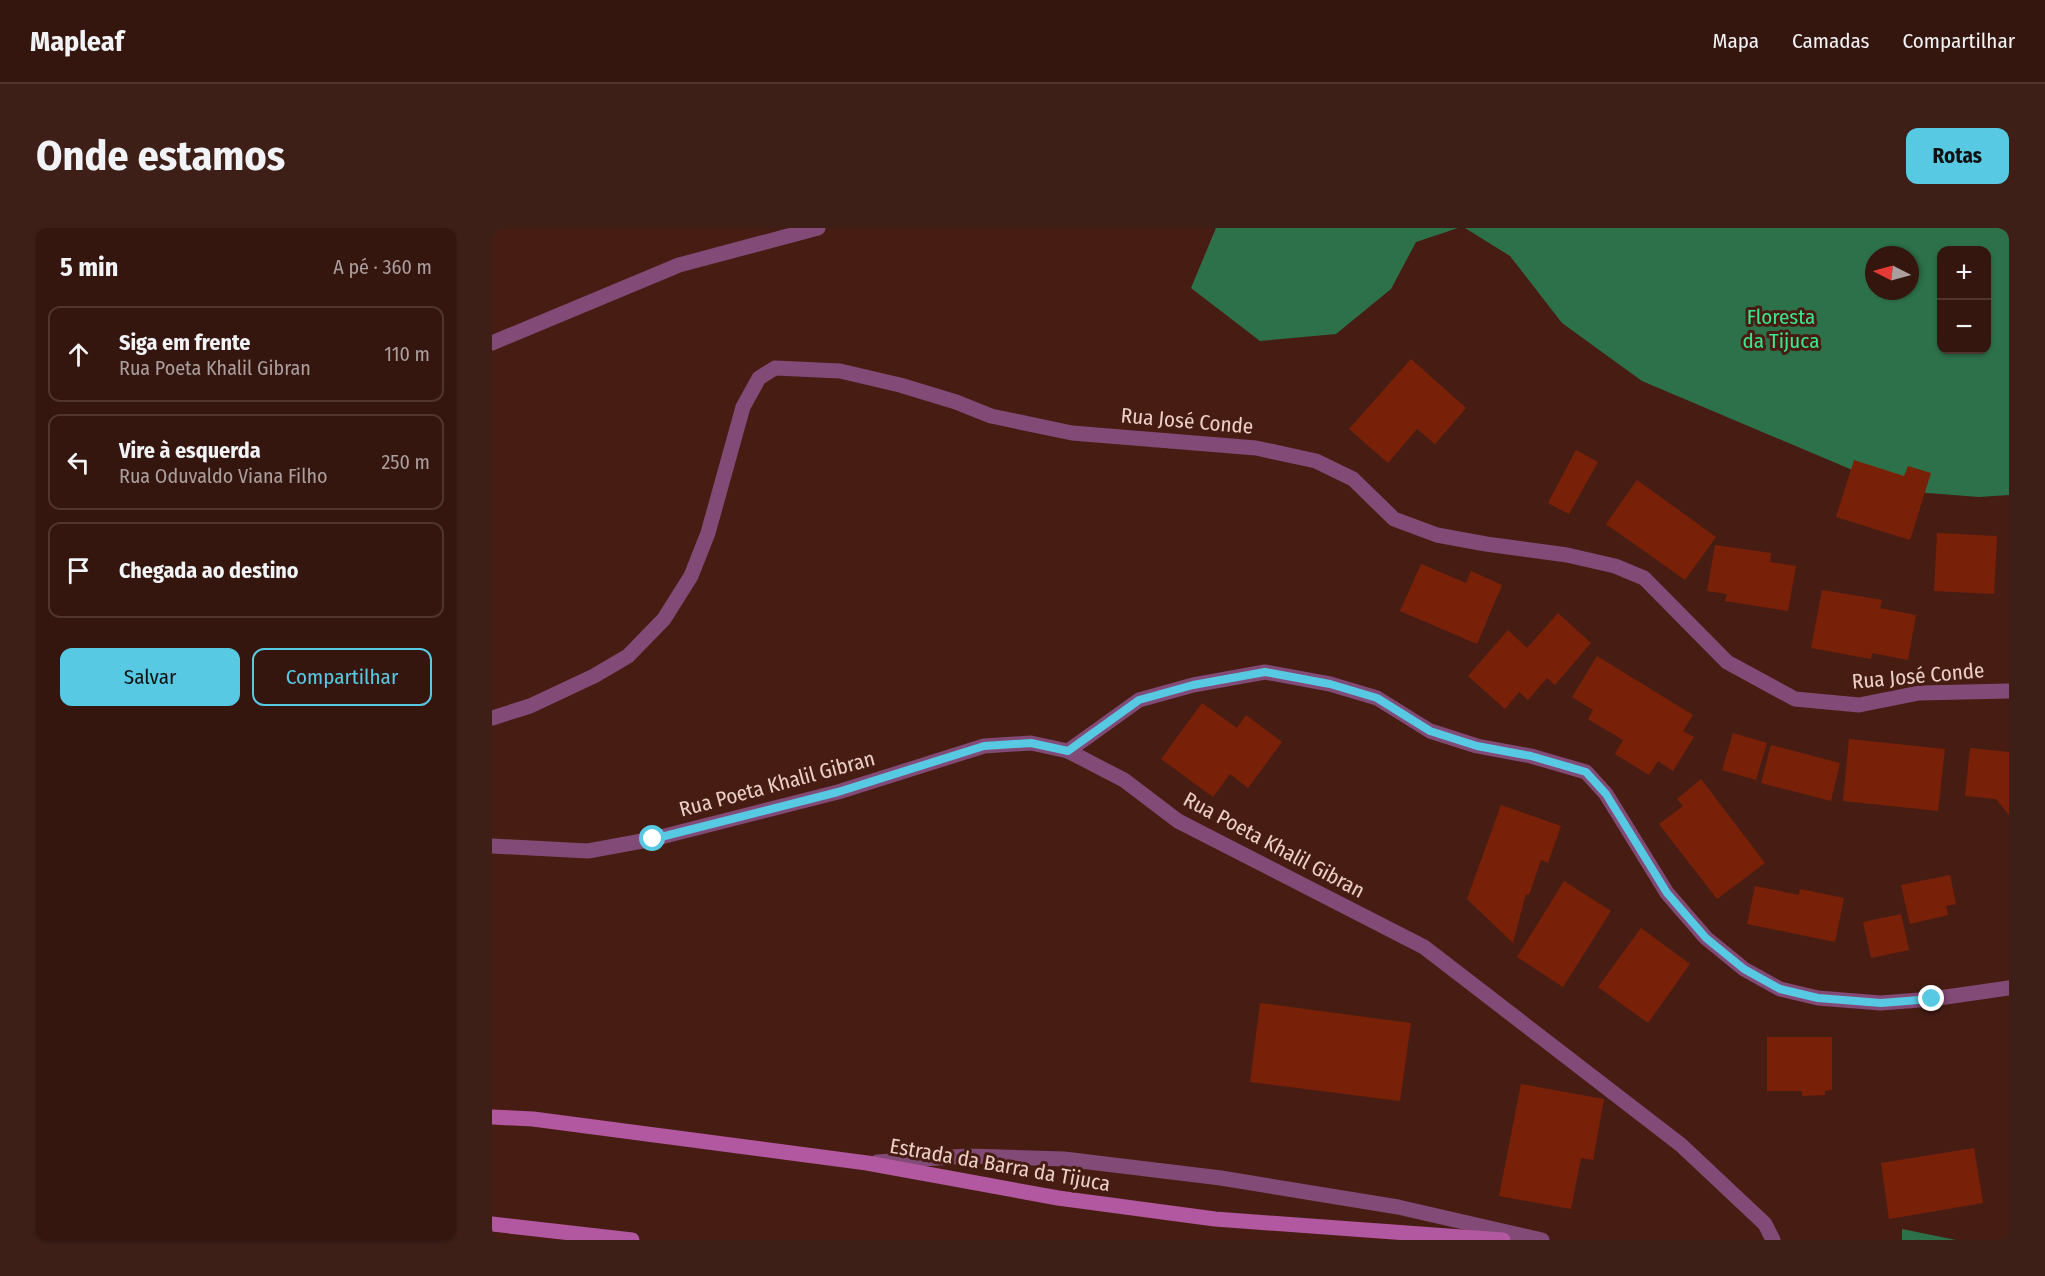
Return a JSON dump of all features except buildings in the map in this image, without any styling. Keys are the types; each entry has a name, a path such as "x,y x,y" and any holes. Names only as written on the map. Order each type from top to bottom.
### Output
{"main road":[{"name":"Estrada da Barra da Tijuca","path":"492,1116 533,1119 867,1163 1058,1198 1215,1219 1503,1240"},
{"path":"492,1224 632,1240"}],"street":[{"path":"492,343 679,265 818,228"},
{"name":"Rua José Conde","path":"492,718 530,706 594,676 628,656 664,619 691,576 708,533 743,407 759,378 775,368 803,368 850,373 900,384 991,416 1072,433 1256,448 1316,461 1353,479 1394,519 1437,535 1567,555 1615,566 1644,578 1727,662 1795,699 1859,705 1919,693 2009,691"},
{"path":"1068,751 1139,700 1193,685 1265,672 1330,684 1377,698 1430,731 1477,746 1531,756 1586,772 1606,794 1667,893 1706,938 1744,969 1780,989 1818,998 1881,1003 1932,999 2009,988"},
{"name":"Rua Poeta Khalil Gibran","path":"492,846 588,851 653,839 838,792 984,746 1031,743 1068,751 1124,780 1178,820 1424,947 1681,1145 1765,1224 1773,1240"},
{"path":"867,1163 968,1156 1064,1159 1221,1178 1398,1207 1542,1240"}],"green space":[{"path":"1216,228 1458,228 1416,242 1391,289 1336,334 1260,341 1191,288"},
{"name":"Floresta da Tijuca","path":"1465,228 2009,228 2009,495 1979,497 1902,491 1642,381 1562,323 1510,256"},
{"path":"1902,1229 1956,1240 1902,1240"}],"route":[{"path":"653,839 838,792 984,746 1031,743 1068,751 1139,700 1193,685 1265,672 1330,684 1377,698 1430,731 1477,746 1531,756 1586,772 1606,794 1667,893 1706,938 1744,969 1780,989 1818,998 1881,1003 1932,999"}]}
